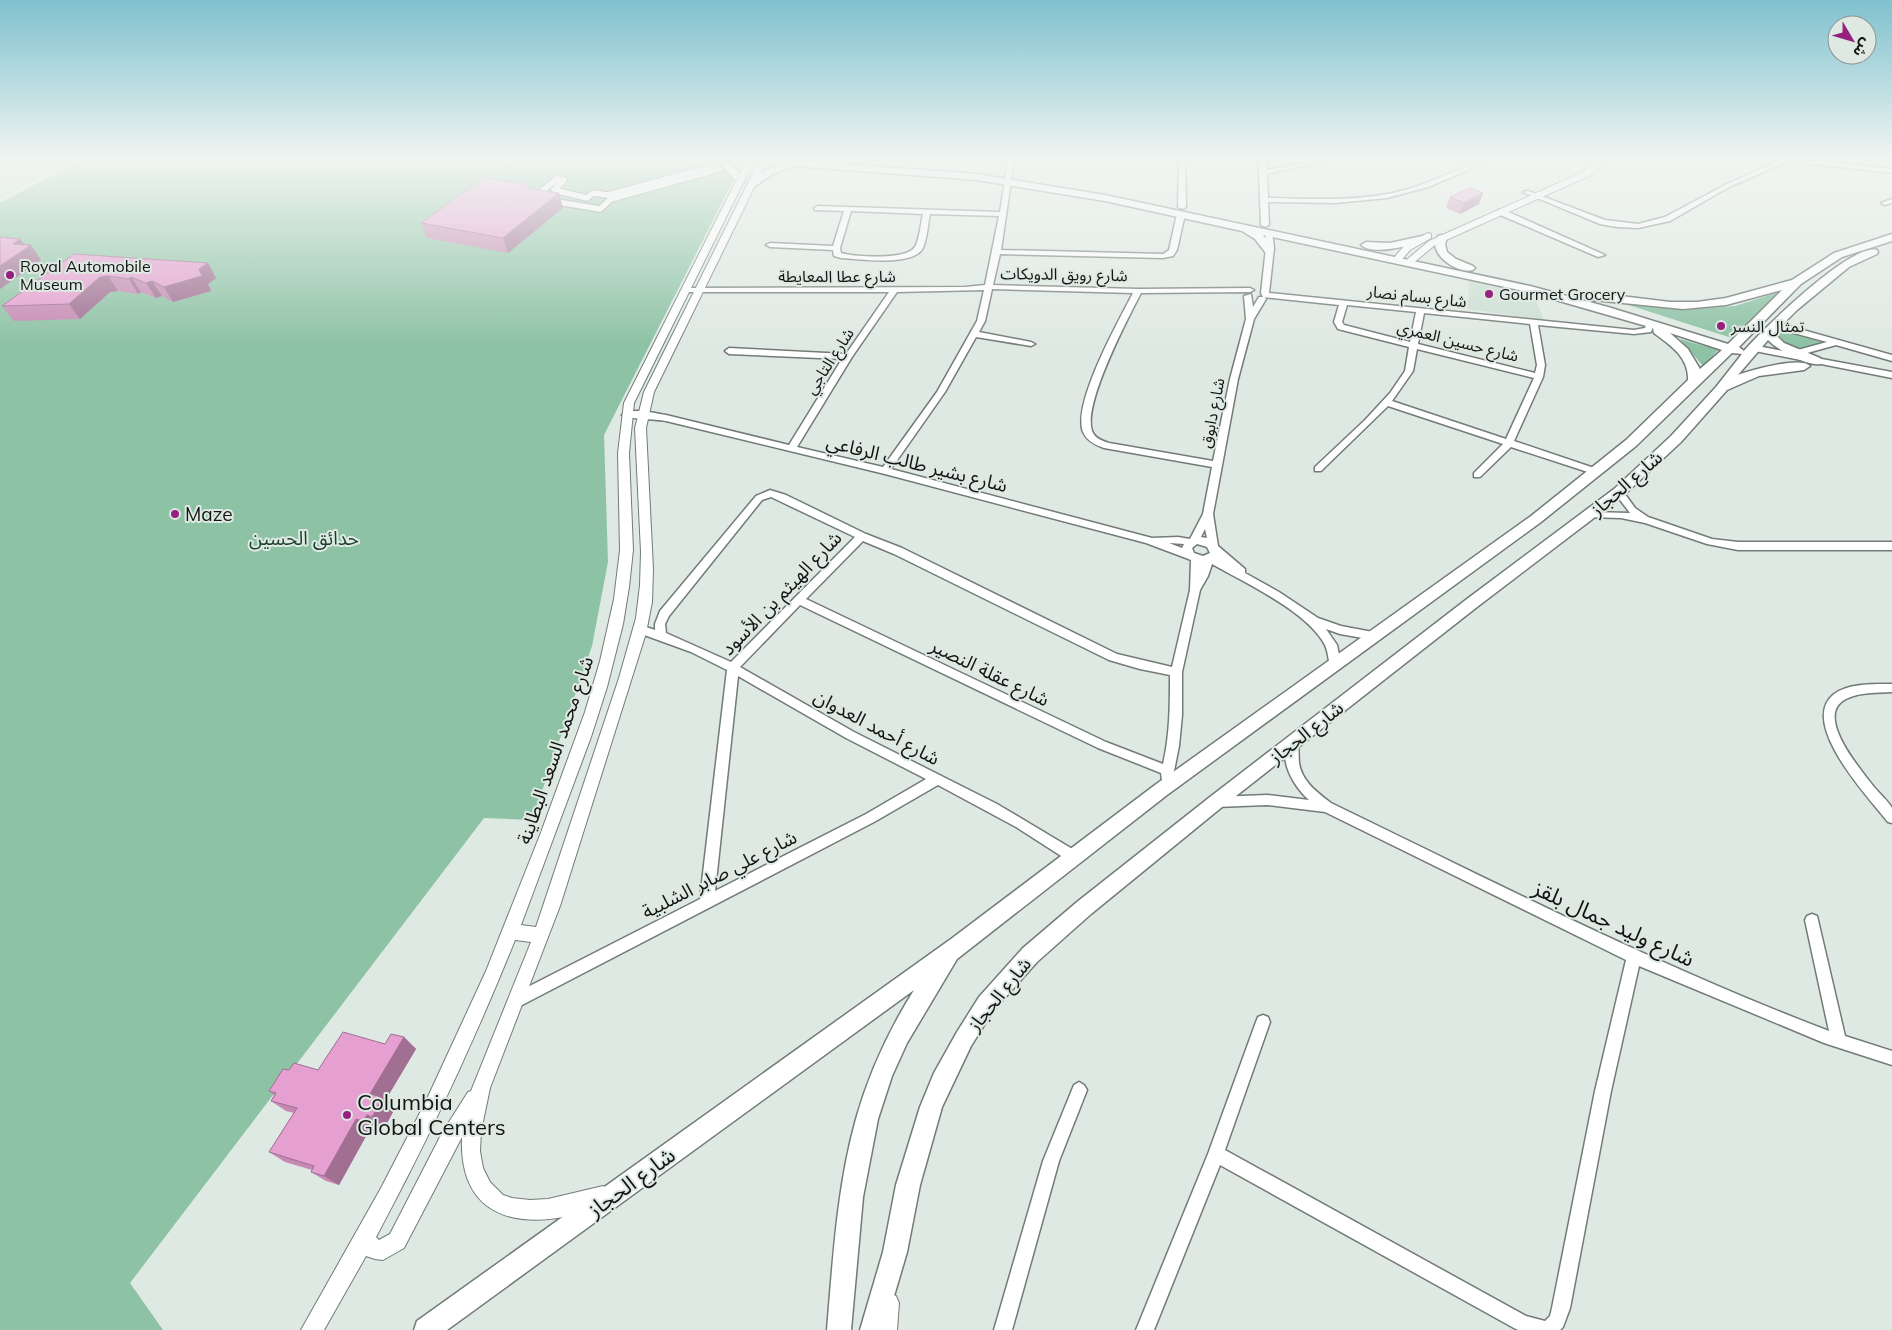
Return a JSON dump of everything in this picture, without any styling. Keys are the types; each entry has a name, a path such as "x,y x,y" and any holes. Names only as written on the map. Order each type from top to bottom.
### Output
{"main road":[{"path":"1229,223 1266,228 1305,240 1471,269 1583,296 1732,346"},
{"path":"1243,223 1350,244 1558,296 1650,324 1750,351"},
{"path":"1236,225 1256,235 1270,249 1289,242 1305,240"},
{"name":"شارع الحجاز","path":"426,1330 958,946 1161,790 1536,519 1631,444 1797,282 1838,255 1892,237"},
{"path":"1442,238 1439,246 1441,253 1471,269"},
{"path":"1350,244 1390,246 1422,239"},
{"name":"شارع الحجاز","path":"895,1252 908,1184 931,1107 957,1052 986,1004 1030,955 1084,908 1216,802 1619,492 1676,439 1720,390 1750,351 1810,292 1845,265 1864,255 1892,247"},
{"path":"1583,296 1662,304 1697,305 1737,299 1797,282"},
{"path":"1650,324 1688,357 1693,365 1694,381"},
{"path":"1771,329 1780,346 1797,353 1810,363"},
{"path":"1720,390 1742,376 1810,363"},
{"name":"شارع الحجاز","path":"839,1330 850,1213 867,1118 881,1078 910,1013 958,946"},
{"path":"872,1330 895,1252"}],"street":[{"name":"شارع محمد السعد البطاينة","path":"312,1330 348,1270 450,1071 512,932 581,745 613,637 625,574 627,539 625,420 629,403 686,290 723,223"},
{"name":"شارع محمد السعد البطاينة","path":"616,1193 539,1211 522,1211 506,1206 493,1198 482,1187 475,1173 471,1157 472,1128 481,1091 542,935 626,679 640,628 645,601 647,561 641,420 650,392 701,290 729,223"},
{"path":"844,223 836,248 837,254 841,256 891,257 909,255 919,248 924,223"},
{"path":"885,471 941,392 975,334 984,309 997,252 1001,223"},
{"path":"997,252 1162,256 1170,254 1173,250 1178,223"},
{"name":"شارع دابوق","path":"1212,553 1208,514 1234,379 1250,319 1264,296 1270,249 1266,223"},
{"path":"1405,258 1422,239 1457,223"},
{"path":"1405,258 1442,238 1476,223"},
{"path":"1527,223 1601,255"},
{"path":"1608,223 1638,226 1650,223"},
{"path":"770,245 836,248"},
{"path":"1249,293 1266,271"},
{"name":"شارع عطا المعايطة","path":"686,290 965,290 989,287"},
{"name":"شارع رويق الدويكات","path":"989,287 1249,293"},
{"name":"شارع التاجي","path":"791,449 848,357 894,290"},
{"name":"شارع رويق الدويكات","path":"1138,291 1110,348 1088,402 1086,428 1092,439 1107,446 1218,464"},
{"name":"شارع دابوق","path":"1249,293 1250,319"},
{"name":"شارع بسام نصار","path":"1249,293 1420,312 1639,332 1648,330 1650,324"},
{"name":"شارع حسين العمري","path":"1343,304 1338,322 1341,327 1539,377 1541,365 1534,323"},
{"path":"1318,469 1386,402 1408,375 1420,312"},
{"path":"1771,329 1836,342 1892,358"},
{"path":"975,334 1031,344"},
{"path":"1797,353 1836,342"},
{"path":"729,351 848,357"},
{"path":"1750,351 1810,363 1892,375"},
{"path":"1477,475 1508,442 1539,377"},
{"path":"1386,402 1597,472"},
{"name":"شارع بشير طالب الرفاعي","path":"625,420 676,421 885,471 1149,540 1193,557 1212,553 1204,541 1149,540"},
{"path":"1619,492 1632,510 1647,520"},
{"path":"661,634 660,624 664,614 723,541 764,495 770,493 783,496 862,536"},
{"name":"شارع دابوق","path":"1192,542 1208,514"},
{"path":"1589,515 1621,515 1647,520 1703,540 1738,546 1892,546"},
{"name":"شارع الهيثم بن الأسود","path":"707,900 732,667 862,536 907,555 1113,657 1140,665 1176,672"},
{"path":"1192,542 1187,547 1193,557 1195,590"},
{"path":"1161,790 1168,771 1176,714 1176,672 1195,590 1212,553 1224,568 1248,578 1314,621 1340,630 1374,636"},
{"name":"شارع عقلة النصير","path":"800,600 1102,745 1168,771"},
{"path":"1314,621 1331,645 1336,664"},
{"name":"شارع أحمد العدوان","path":"640,628 661,634 732,667 819,718 1038,832 1074,856"},
{"path":"1892,688 1842,695 1834,700 1828,715 1835,742 1892,818"},
{"name":"شارع وليد جمال بلقز","path":"1292,743 1292,765 1296,777 1308,792 1327,807 1692,984 1839,1041 1892,1058"},
{"name":"شارع علي صابر الشلبية","path":"517,1000 707,900 870,818 936,780"},
{"name":"شارع وليد جمال بلقز","path":"1216,802 1273,800 1327,807"},
{"path":"1812,920 1839,1041"},
{"path":"512,932 542,935"},
{"path":"1216,1154 1520,1322 1534,1328 1548,1330 1557,1321 1561,1308 1602,1091 1634,957"},
{"path":"1145,1330 1216,1154 1263,1022"},
{"path":"1003,1330 1051,1161 1079,1090"},
{"path":"366,1236 368,1244 373,1249 389,1248 397,1242 452,1134 481,1091"},
{"name":"شارع الحجاز","path":"886,1330 895,1252"}],"shaded area":[{"path":"1469,279 1533,295 1544,320 1468,309"}],"green space":[{"name":"حدائق الحسين","path":"0,223 712,223 604,435 608,562 592,646 532,820 484,818 130,1283 163,1330 0,1330"},
{"path":"1782,291 1732,338 1619,302 1682,310 1735,306"},
{"path":"1780,329 1827,344 1811,348 1794,347 1774,336"},
{"path":"1680,339 1718,350 1703,366"}],"building":[{"path":"421,223 522,223 503,238"},
{"path":"0,237 20,239 13,244 31,245 0,266"},
{"path":"74,254 208,263 199,269 202,276 164,287 152,281 146,283 131,277 129,279 108,276 100,277 69,304 2,306"},
{"name":"Columbia Global Centers","path":"343,1032 385,1044 391,1034 404,1037 370,1094 379,1096 376,1101 380,1102 372,1117 367,1115 363,1121 356,1119 324,1176 311,1172 314,1166 269,1152 297,1108 271,1101 276,1093 269,1091 283,1069 289,1070 294,1063 318,1070"}],"place":[{"name":"Royal Automobile Museum","path":"10,275"},
{"name":"Gourmet Grocery","path":"1489,294"},
{"name":"تمثال النسر","path":"1721,326"},
{"name":"Maze","path":"175,514"},
{"name":"Columbia Global Centers","path":"347,1115"}]}
